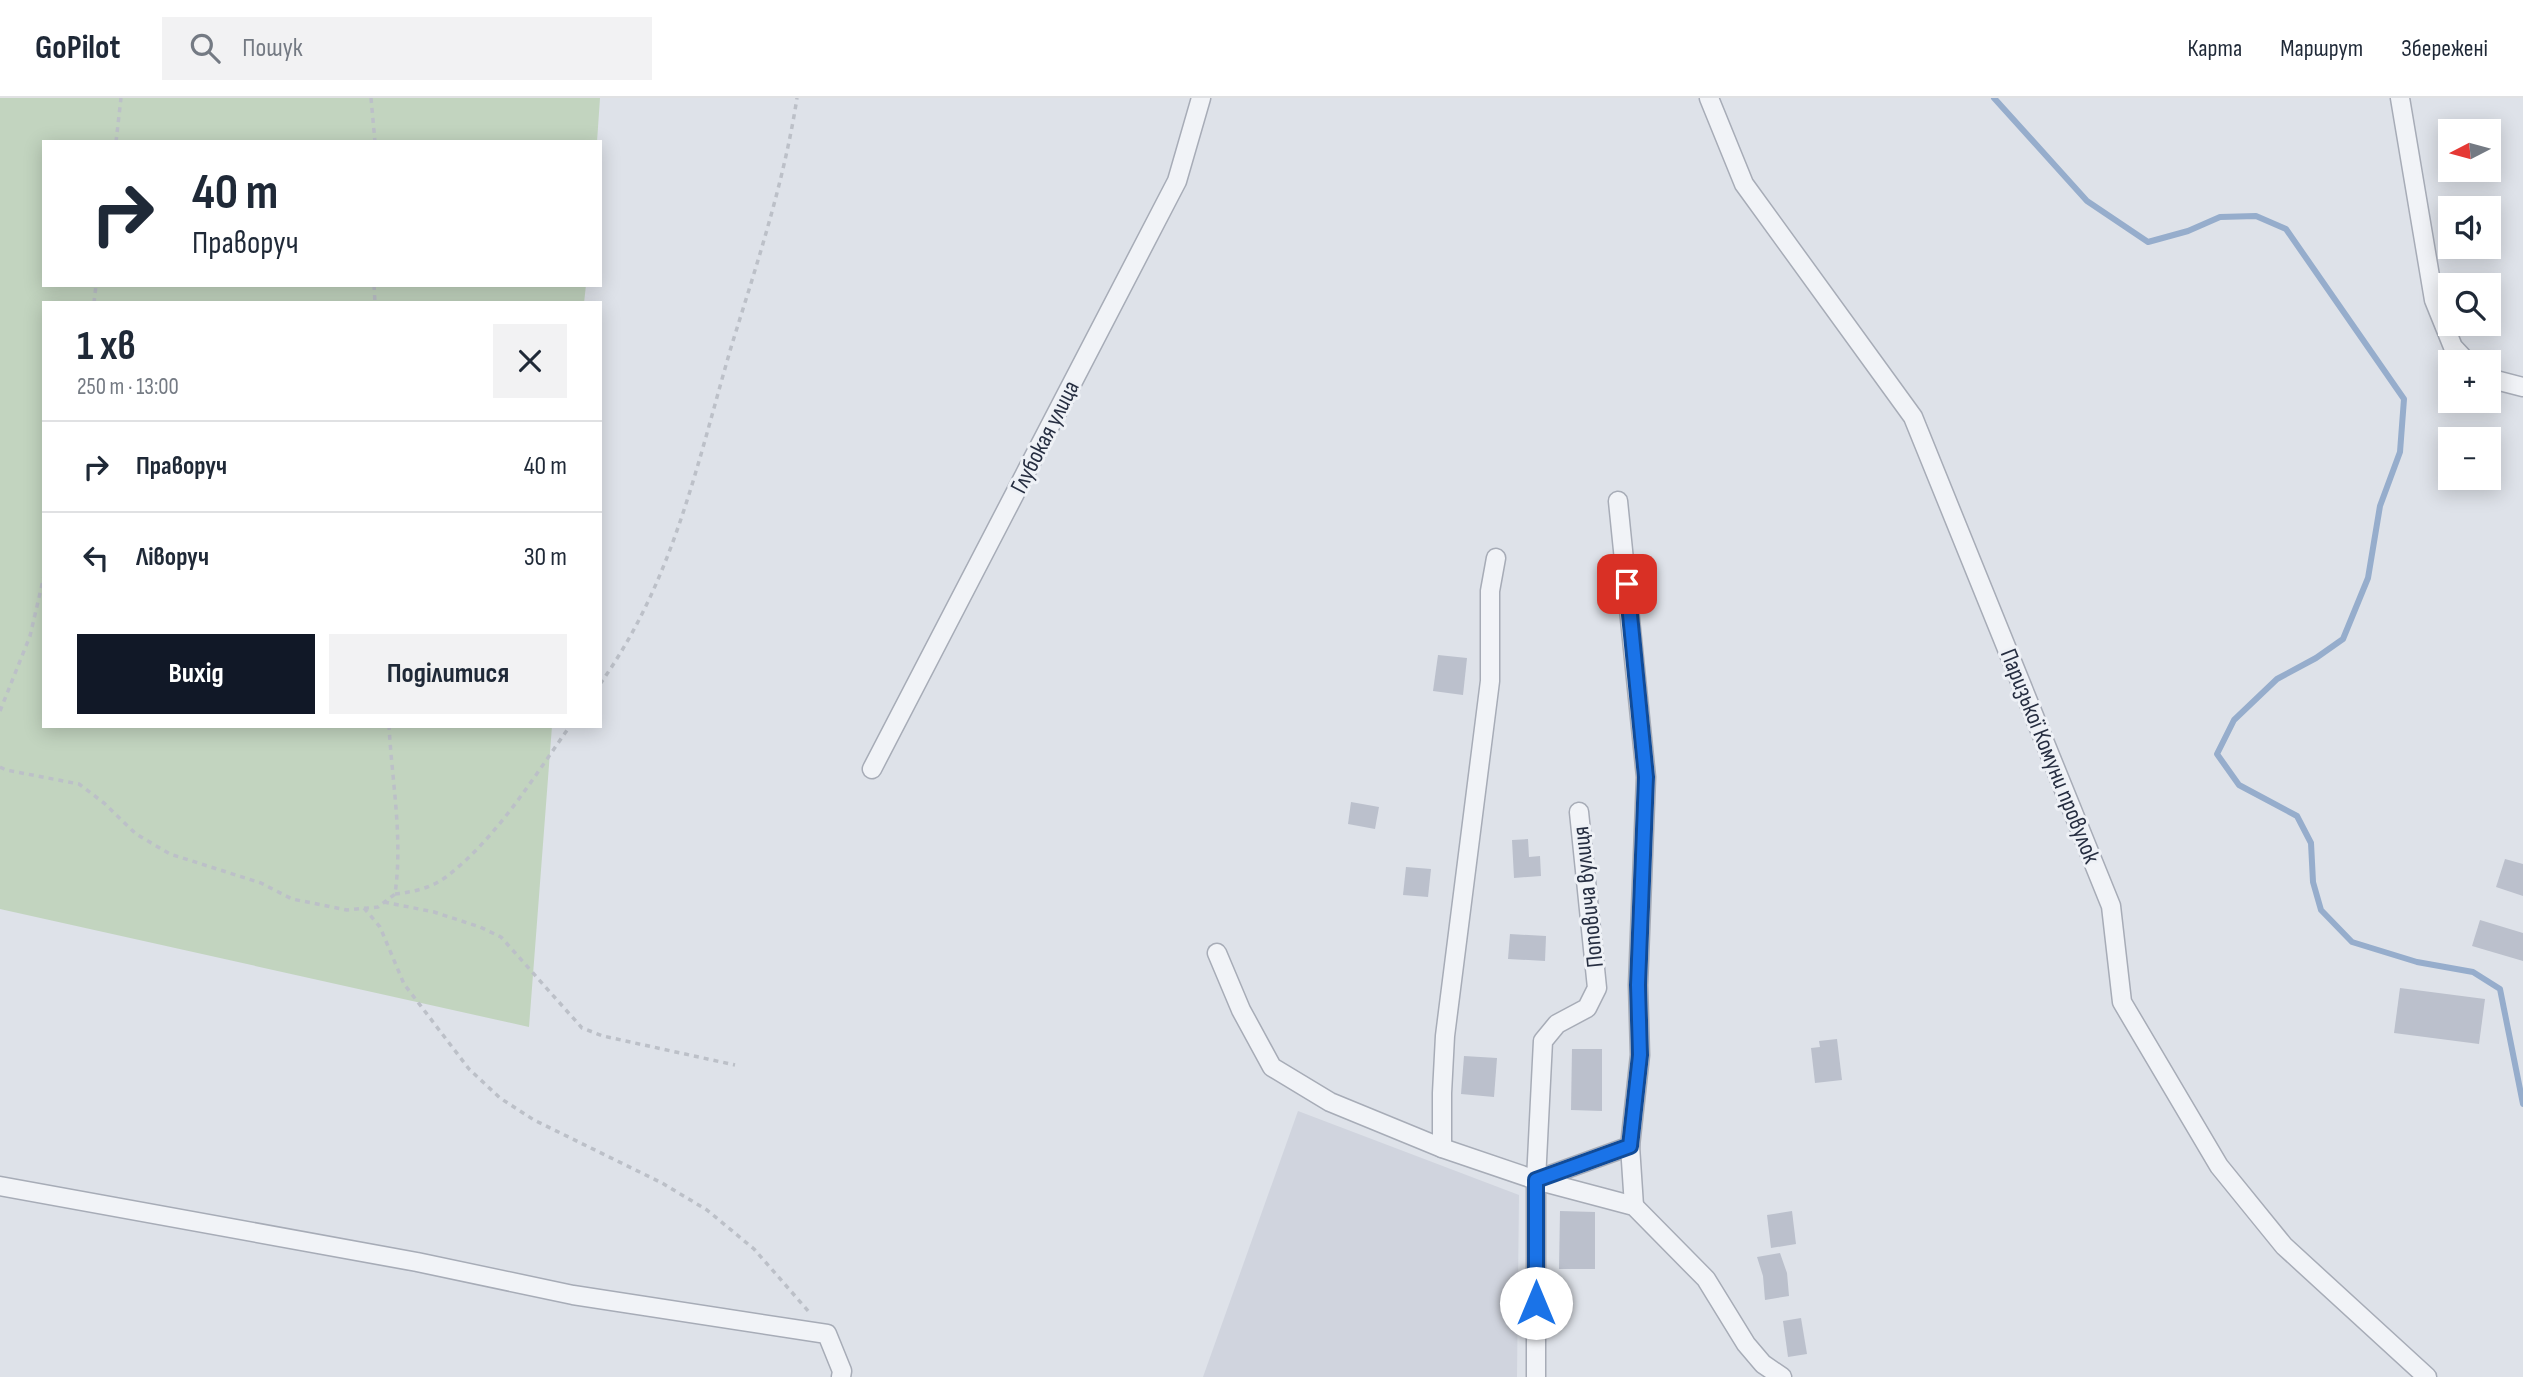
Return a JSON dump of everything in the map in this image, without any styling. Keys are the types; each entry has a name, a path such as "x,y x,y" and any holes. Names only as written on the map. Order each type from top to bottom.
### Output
{"street":[{"name":"Глубокая улица","path":"872,769 1177,181 1201,98"},
{"name":"Паризької Комуни провулок","path":"1709,98 1744,184 1913,416 2111,906 2122,1002 2219,1166 2284,1246 2427,1377"},
{"path":"2400,98 2434,300 2456,350"},
{"path":"2501,381 2523,387"},
{"path":"1618,501 1646,777 1638,985 1640,1055 1630,1146 1634,1206"},
{"path":"1442,1148 1446,1036 1489,693 1490,590 1496,558"},
{"name":"Поповича вулиця","path":"1536,1377 1536,1180 1544,1041 1557,1024 1587,1008 1597,988 1579,812"},
{"path":"1217,953 1241,1010 1272,1067 1330,1102 1442,1148 1536,1180 1634,1206 1706,1279 1746,1343 1763,1364 1783,1377"},
{"path":"1536,1180 1630,1146"},
{"path":"0,1186 416,1262 573,1295 827,1334 842,1371 841,1377"}],"path":[{"path":"116,140 121,98"},
{"path":"372,98 375,140"},
{"path":"602,681 643,613 669,557 765,236 793,125 797,98"},
{"path":"0,711 30,636 42,585"},
{"path":"389,728 397,825 398,874 395,894"},
{"path":"0,767 6,771 79,784 104,803 136,834 170,854 261,883 292,899 346,910 378,907 395,894 414,892 444,878 481,844 504,818 569,728"},
{"path":"384,902 433,912 480,927 500,937 582,1028 603,1036 735,1065"},
{"path":"364,908 380,928 404,985 469,1069 500,1098 534,1120 662,1183 707,1210 754,1249 796,1294 827,1334"}],"shaded area":[{"path":"1298,1111 1519,1195 1517,1377 1203,1377"}],"green space":[{"path":"0,98 600,98 597,140 42,140 42,287 586,287 584,301 42,301 42,728 552,728 529,1027 0,909"}],"building":[{"path":"1438,655 1467,658 1463,695 1433,691"},
{"path":"1351,802 1379,807 1375,829 1348,824"},
{"path":"1528,839 1529,857 1540,856 1541,876 1514,878 1512,840"},
{"path":"2505,859 2523,864 2523,896 2496,887"},
{"path":"1406,867 1431,869 1428,897 1403,895"},
{"path":"2480,920 2523,933 2523,961 2472,946"},
{"path":"1510,934 1546,936 1545,961 1508,959"},
{"path":"2400,988 2485,999 2479,1044 2394,1033"},
{"path":"1837,1039 1842,1080 1815,1083 1811,1048 1820,1047 1819,1041"},
{"path":"1572,1049 1602,1049 1602,1111 1571,1110"},
{"path":"1464,1056 1497,1058 1494,1097 1461,1094"},
{"path":"1560,1211 1595,1212 1595,1269 1559,1269"},
{"path":"1792,1211 1796,1244 1771,1248 1767,1215"},
{"path":"1780,1253 1787,1273 1789,1296 1765,1300 1763,1276 1757,1257"},
{"path":"1801,1318 1807,1354 1788,1357 1783,1321"}],"waterway":[{"path":"1994,98 2087,201 2148,242 2188,231 2220,217 2256,216 2286,229 2404,399 2400,452 2380,506 2368,578 2343,639 2316,658 2277,679 2234,720 2217,754 2239,785 2297,816 2311,843 2313,882 2321,910 2352,942 2417,962 2473,972 2500,989 2523,1104"}],"route":[{"path":"1536,1303 1536,1180 1630,1146 1640,1055 1638,985 1646,777 1627,584"}]}
